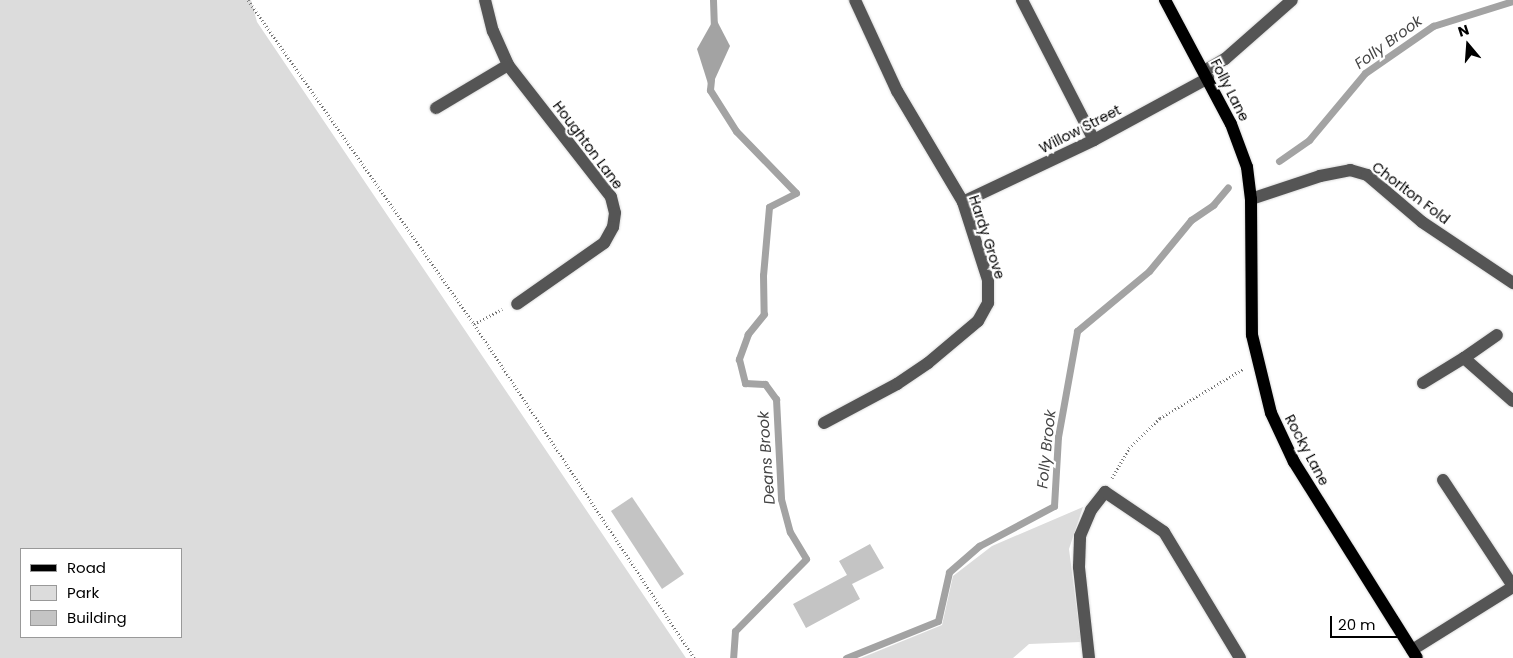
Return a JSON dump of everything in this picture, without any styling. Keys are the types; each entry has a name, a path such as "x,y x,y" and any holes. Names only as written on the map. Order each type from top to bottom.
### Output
{"main road":[{"name":"Folly Lane","path":"1166,0 1206,75 1240,145 1251,199"},
{"name":"Rocky Lane","path":"1251,199 1251,309 1257,364 1271,413 1294,462 1415,654"}],"street":[{"name":"Houghton Lane","path":"485,0 493,31 508,65 610,197 615,213 613,227 604,244 517,304"},
{"name":"Hardy Grove","path":"824,423 897,384 978,321 988,303 988,280 963,202 897,91 855,0"},
{"path":"1022,0 1094,140"},
{"name":"Willow Street","path":"963,202 1094,140 1206,75 1292,0"},
{"path":"436,108 508,65"},
{"name":"Chorlton Fold","path":"1251,199 1320,176 1350,170 1367,175 1422,222 1513,283"},
{"path":"1423,383 1497,336"},
{"path":"1464,358 1513,401"},
{"path":"1415,654 1513,586 1443,480"},
{"path":"1088,657 1080,536 1091,510 1105,492 1164,532 1240,658"}],"path":[{"path":"248,0 474,324 694,658"},
{"path":"474,324 517,304"},
{"path":"1105,492 1129,448 1160,418 1257,364"}],"green space":[{"path":"0,0 251,0 257,22 686,658 0,658"},
{"path":"1083,507 1069,549 1081,642 1029,644 1013,658 861,658 942,625 953,576 992,546"}],"shaded area":[{"path":"715,17 730,46 710,90 697,49"}],"building":[{"path":"632,497 684,574 662,589 611,511"},
{"path":"870,544 884,568 852,584 860,599 806,628 793,604 847,575 839,561"}],"waterway":[{"path":"713,0 714,24"},
{"name":"Folly Brook","path":"1279,161 1309,140 1365,73 1433,26 1513,1"},
{"name":"Deans Brook","path":"711,80 710,90 736,131 796,193 769,207 763,275 764,314 748,334 739,359 745,383 765,384 776,399 781,499 790,532 806,559 735,631 733,658"},
{"name":"Folly Brook","path":"846,658 938,621 949,572 979,546 1054,506 1058,437 1077,331 1149,271 1191,220 1213,205 1228,187"}]}
